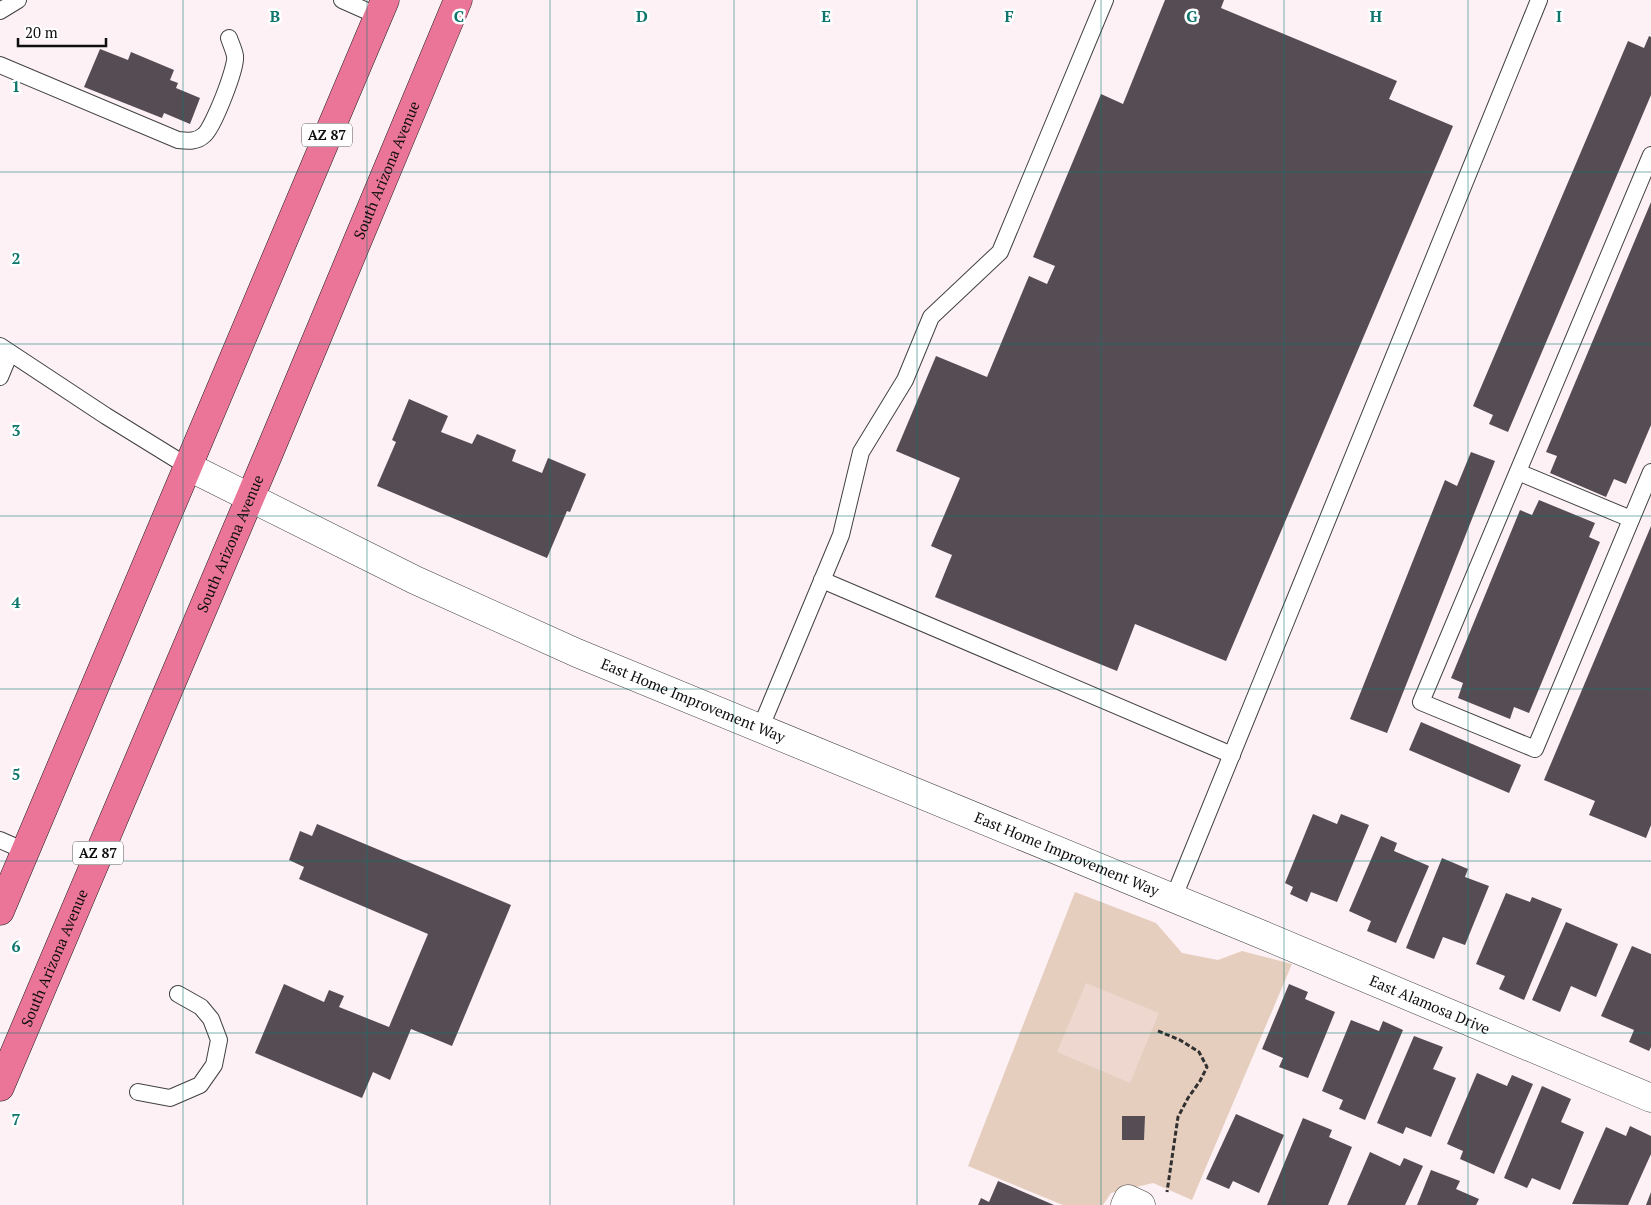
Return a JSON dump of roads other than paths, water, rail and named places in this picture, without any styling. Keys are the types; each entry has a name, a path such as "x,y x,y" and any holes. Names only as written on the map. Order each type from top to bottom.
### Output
{"main road":[{"name":"South Arizona Avenue","path":"0,1087 250,498 458,0"},
{"name":"AZ 87","path":"0,911 381,8"}],"street":[{"name":"East Home Improvement Way","path":"187,466 415,580 577,653 1207,913"},
{"name":"East Alamosa Drive","path":"1207,913 1651,1098"}],"lane":[{"path":"0,11 18,0"},
{"path":"342,0 381,8"},
{"path":"760,728 841,535 861,452 905,380 931,317 1000,252 1106,0"},
{"path":"1173,899 1539,0"},
{"path":"0,65 178,140 194,141 204,136 212,124 234,70 235,57 229,38"},
{"path":"1651,155 1421,702 1535,749 1651,472"},
{"path":"0,377 5,349 106,416 187,466"},
{"path":"1518,472 1632,518"},
{"path":"822,580 1232,755"},
{"path":"0,840 25,851"},
{"path":"138,1092 170,1098 200,1085 214,1065 219,1040 211,1019 202,1006 178,994"}]}
